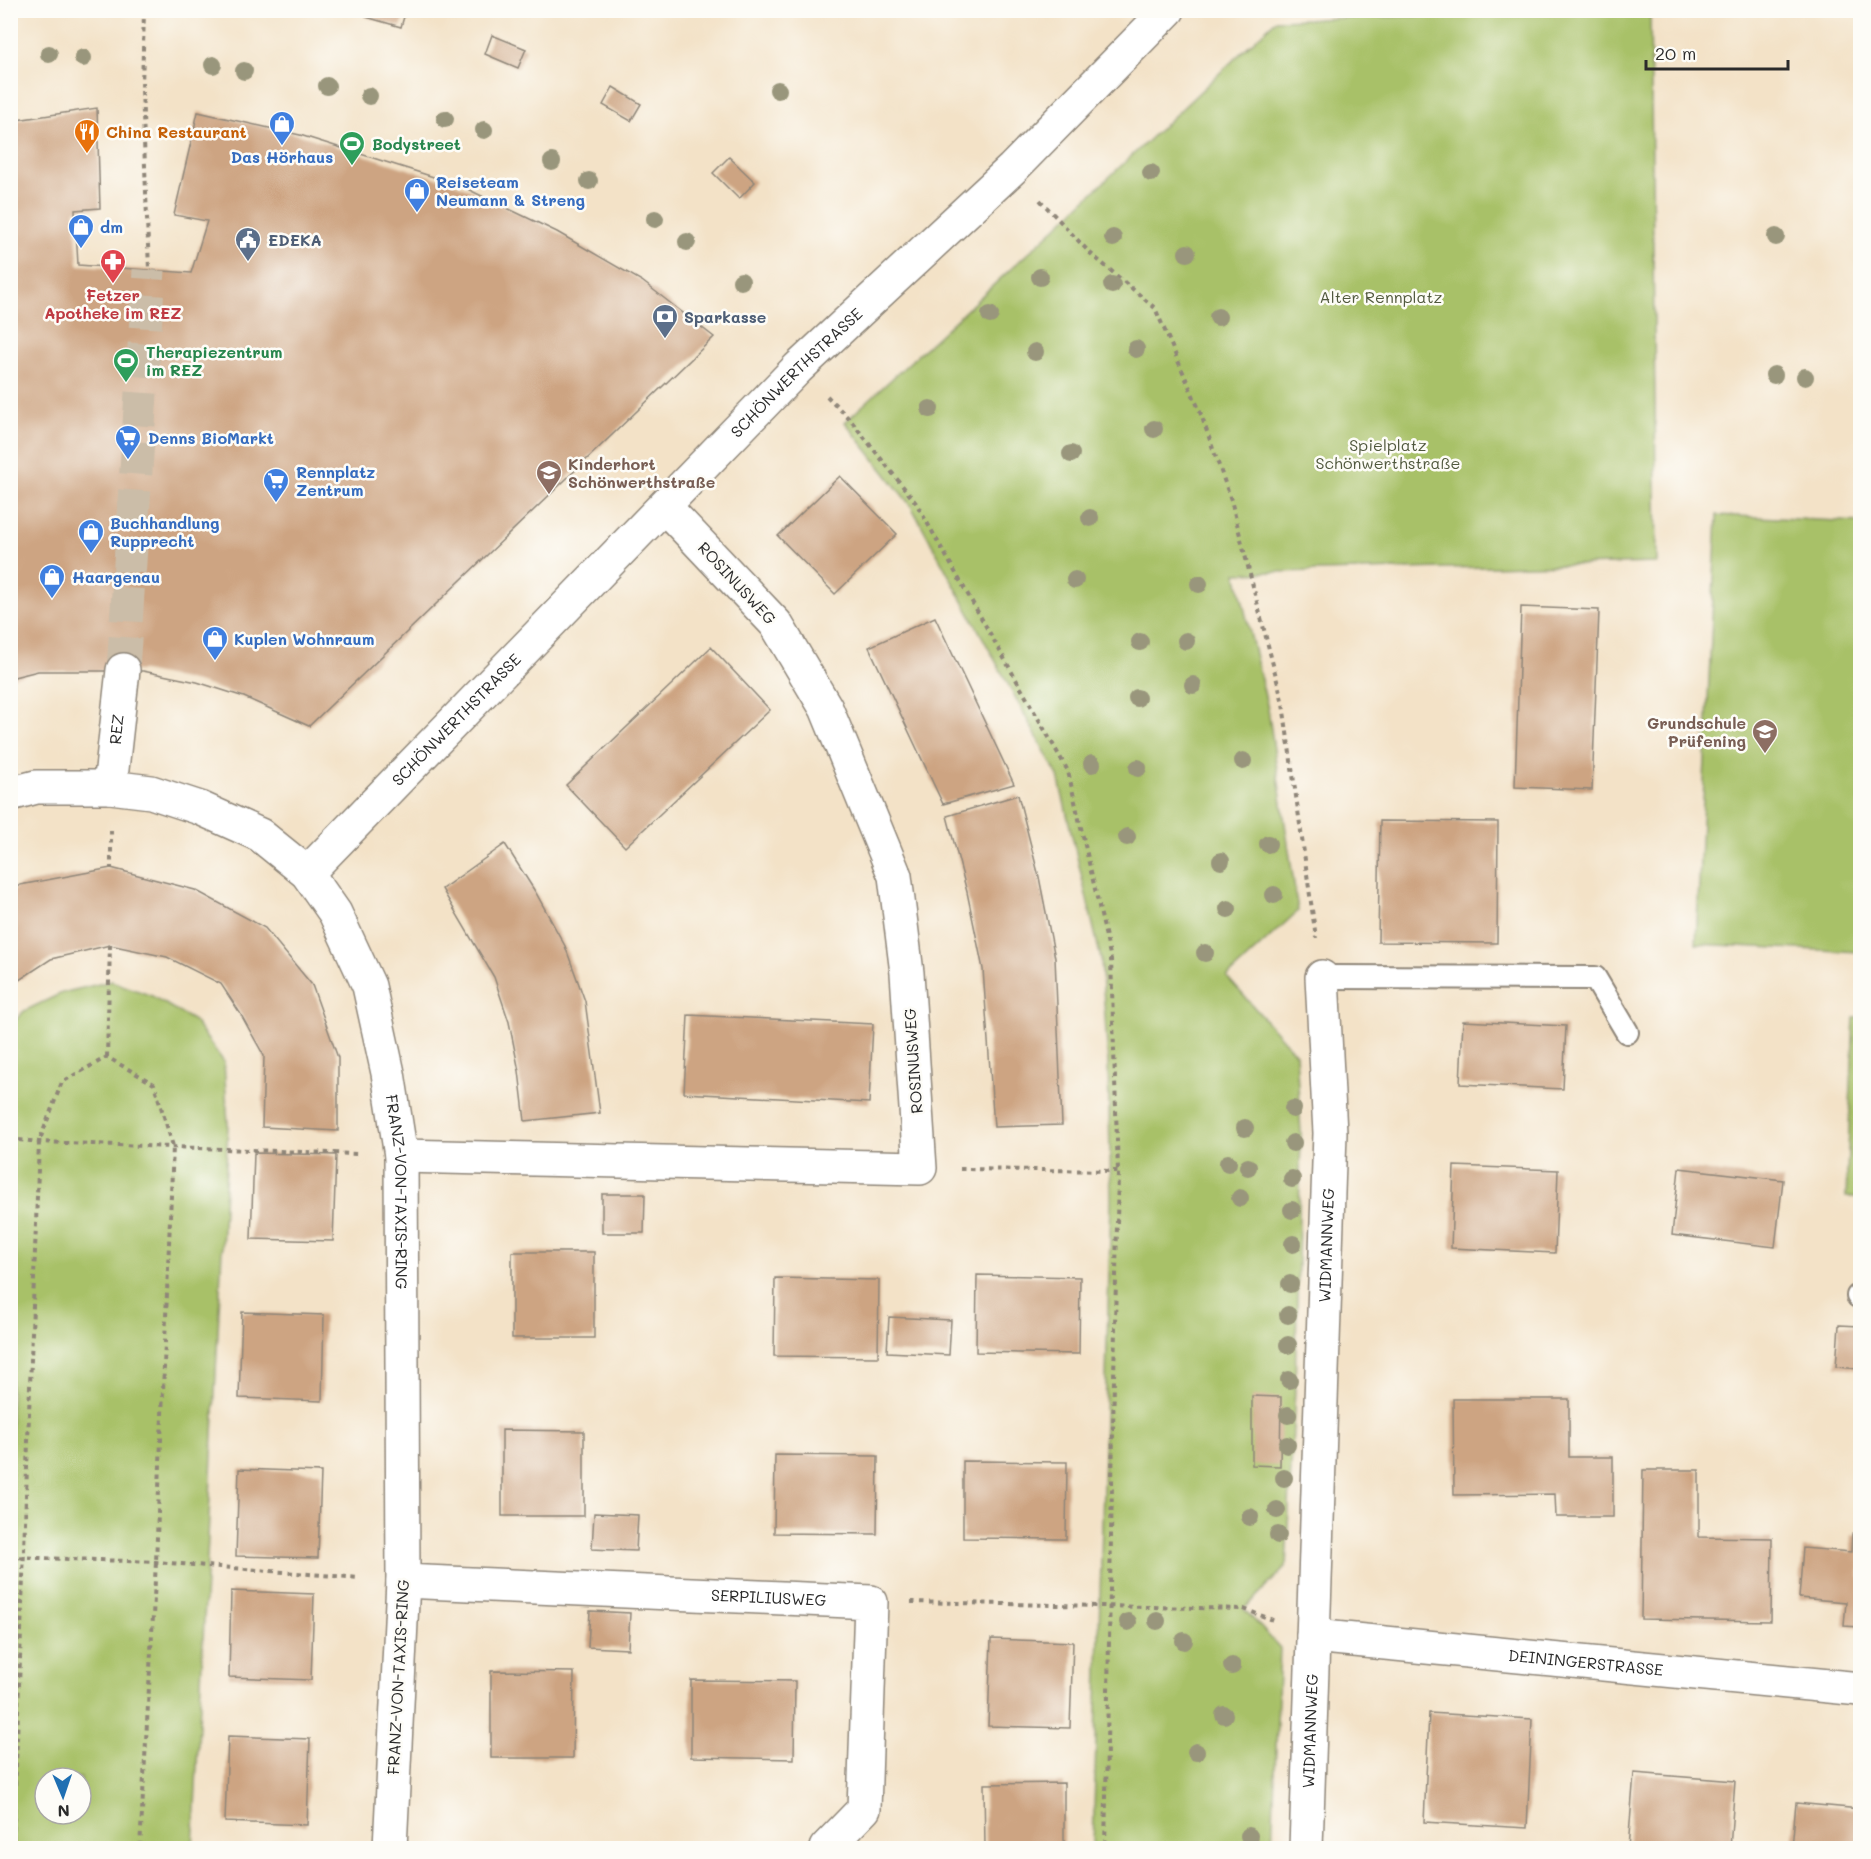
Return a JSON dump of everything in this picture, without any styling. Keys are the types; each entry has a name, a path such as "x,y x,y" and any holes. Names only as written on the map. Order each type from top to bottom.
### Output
{"street":[{"name":"SCHÖNWERTHSTRASSE","path":"307,873 798,368 1012,169 1168,10"},
{"name":"ROSINUSWEG","path":"665,507 776,624 826,708 895,876 907,973 920,1168"},
{"name":"REZ","path":"110,787 123,670"},
{"name":"FRANZ-VON-TAXIS-RING","path":"10,794 36,787 110,787 151,792 200,808 260,836 307,873 335,913 369,986 388,1072 401,1156 403,1581 390,1848"},
{"name":"WIDMANNWEG","path":"1306,1848 1329,1134 1322,977"},
{"path":"401,1156 920,1168"},
{"name":"SERPILIUSWEG","path":"403,1581 871,1602"},
{"path":"826,1848 864,1809 871,1602"},
{"name":"DEININGERSTRASSE","path":"1313,1636 1860,1689"}],"lane":[{"path":"1322,977 1595,978 1627,1032"}],"path":[{"path":"144,10 142,88 149,270"},
{"path":"1012,169 1090,253 1155,308 1199,409 1230,500 1283,704 1322,977"},
{"path":"798,368 852,422 916,502 1068,771 1111,959 1118,1171 1105,1848"},
{"path":"107,1057 110,945"},
{"path":"13,1848 39,1142 62,1082 107,1057"},
{"path":"107,1057 154,1084 172,1146 156,1562 140,1848"},
{"path":"10,1139 401,1156"},
{"path":"920,1168 1118,1171"},
{"path":"10,1557 156,1562 403,1581"},
{"path":"871,1602 1244,1609 1313,1636"}],"green space":[{"name":"Alter Rennplatz","path":"1650,11 1657,563 1236,573 1268,709 1298,911 1227,977 1296,1054 1301,1133 1295,1389 1286,1567 1244,1609 1280,1648 1272,1848 1093,1848 1111,1200 1108,1062 1101,959 1058,776 911,506 845,422 1276,20"},
{"name":"Grundschule Prüfening","path":"1717,515 1860,522 1860,952 1696,944"},
{"path":"111,981 152,996 194,1021 224,1062 228,1125 193,1848 11,1848 11,1025 24,1011 62,993"},
{"path":"1854,1017 1860,1017 1860,1197 1846,1197"}],"building":[{"path":"368,10 406,10 401,27 366,17"},
{"path":"492,35 526,49 518,68 485,54"},
{"path":"613,87 641,104 631,121 603,105"},
{"name":"Rennplatz Zentrum","path":"97,108 100,208 75,210 78,265 191,273 207,221 174,215 198,112 300,135 459,185 557,232 642,281 714,337 309,726 244,697 197,682 143,671 38,671 10,678 10,121"},
{"path":"729,157 755,182 739,199 713,173"},
{"path":"840,476 897,534 835,594 778,536"},
{"path":"1521,607 1599,610 1592,790 1515,787"},
{"path":"935,617 1014,784 943,804 869,647"},
{"path":"711,647 770,710 625,847 566,785"},
{"path":"1018,795 1039,877 1055,958 1062,1125 994,1127 983,969 967,892 947,816"},
{"path":"1380,821 1498,822 1497,943 1378,942"},
{"path":"505,844 536,893 565,946 585,1001 600,1113 525,1121 519,1071 509,1022 494,977 442,889"},
{"path":"111,868 195,890 265,928 312,985 338,1058 338,1131 262,1127 264,1056 240,1013 221,984 167,957 110,945 51,959 10,986 10,892 20,885"},
{"path":"688,1015 873,1024 869,1103 684,1093"},
{"path":"1463,1021 1566,1026 1563,1089 1460,1084"},
{"path":"254,1153 336,1155 333,1241 251,1239"},
{"path":"1454,1166 1558,1170 1555,1253 1451,1248"},
{"path":"1679,1168 1783,1180 1775,1247 1672,1235"},
{"path":"602,1194 645,1194 644,1233 602,1233"},
{"path":"512,1252 594,1252 594,1338 512,1338"},
{"path":"977,1275 1080,1277 1079,1354 976,1352"},
{"path":"775,1278 879,1280 878,1357 774,1356"},
{"path":"242,1312 324,1315 322,1401 239,1398"},
{"path":"889,1317 951,1320 949,1355 887,1352"},
{"path":"1839,1325 1860,1326 1860,1369 1836,1367"},
{"path":"1252,1396 1281,1397 1280,1466 1252,1465"},
{"path":"1453,1399 1569,1399 1569,1457 1613,1457 1613,1517 1556,1517 1555,1494 1454,1495"},
{"path":"502,1430 584,1431 584,1516 502,1516"},
{"path":"775,1455 878,1456 877,1534 774,1533"},
{"path":"963,1461 1067,1462 1066,1539 963,1538"},
{"path":"239,1469 321,1472 318,1558 236,1556"},
{"path":"1643,1470 1699,1470 1699,1537 1772,1538 1771,1621 1641,1619"},
{"path":"594,1513 638,1515 636,1551 592,1549"},
{"path":"1852,1534 1860,1535 1860,1627 1844,1626 1846,1602 1799,1598 1803,1548 1851,1552"},
{"path":"231,1591 314,1594 311,1680 229,1677"},
{"path":"590,1611 630,1613 628,1649 588,1647"},
{"path":"991,1639 1073,1642 1070,1728 988,1726"},
{"path":"491,1671 574,1672 573,1758 491,1758"},
{"path":"691,1680 795,1681 794,1759 691,1757"},
{"path":"1429,1713 1532,1719 1527,1828 1424,1822"},
{"path":"228,1736 310,1739 307,1825 225,1822"},
{"path":"1634,1773 1735,1781 1730,1848 1628,1848"},
{"path":"1064,1783 1064,1848 985,1848 984,1784"},
{"path":"1796,1803 1860,1809 1860,1848 1792,1848"}],"tunnel":[{"path":"123,670 149,270"}],"place":[{"name":"Das Hörhaus","path":"282,147"},
{"name":"China Restaurant","path":"87,155"},
{"name":"Bodystreet","path":"352,167"},
{"name":"Reiseteam Neumann & Streng","path":"417,214"},
{"name":"dm","path":"81,250"},
{"name":"EDEKA","path":"248,263"},
{"name":"Fetzer Apotheke im REZ","path":"113,285"},
{"name":"Sparkasse","path":"665,340"},
{"name":"Therapiezentrum im REZ","path":"126,384"},
{"name":"Denns BioMarkt","path":"128,461"},
{"name":"Kinderhort Schönwerthstraße","path":"549,496"},
{"name":"Rennplatz Zentrum","path":"276,504"},
{"name":"Buchhandlung Rupprecht","path":"91,555"},
{"name":"Haargenau","path":"52,600"},
{"name":"Kuplen Wohnraum","path":"215,662"},
{"name":"Grundschule Prüfening","path":"1765,755"}],"park label":[{"name":"Spielplatz Schönwerthstraße","path":"1388,454"}]}
